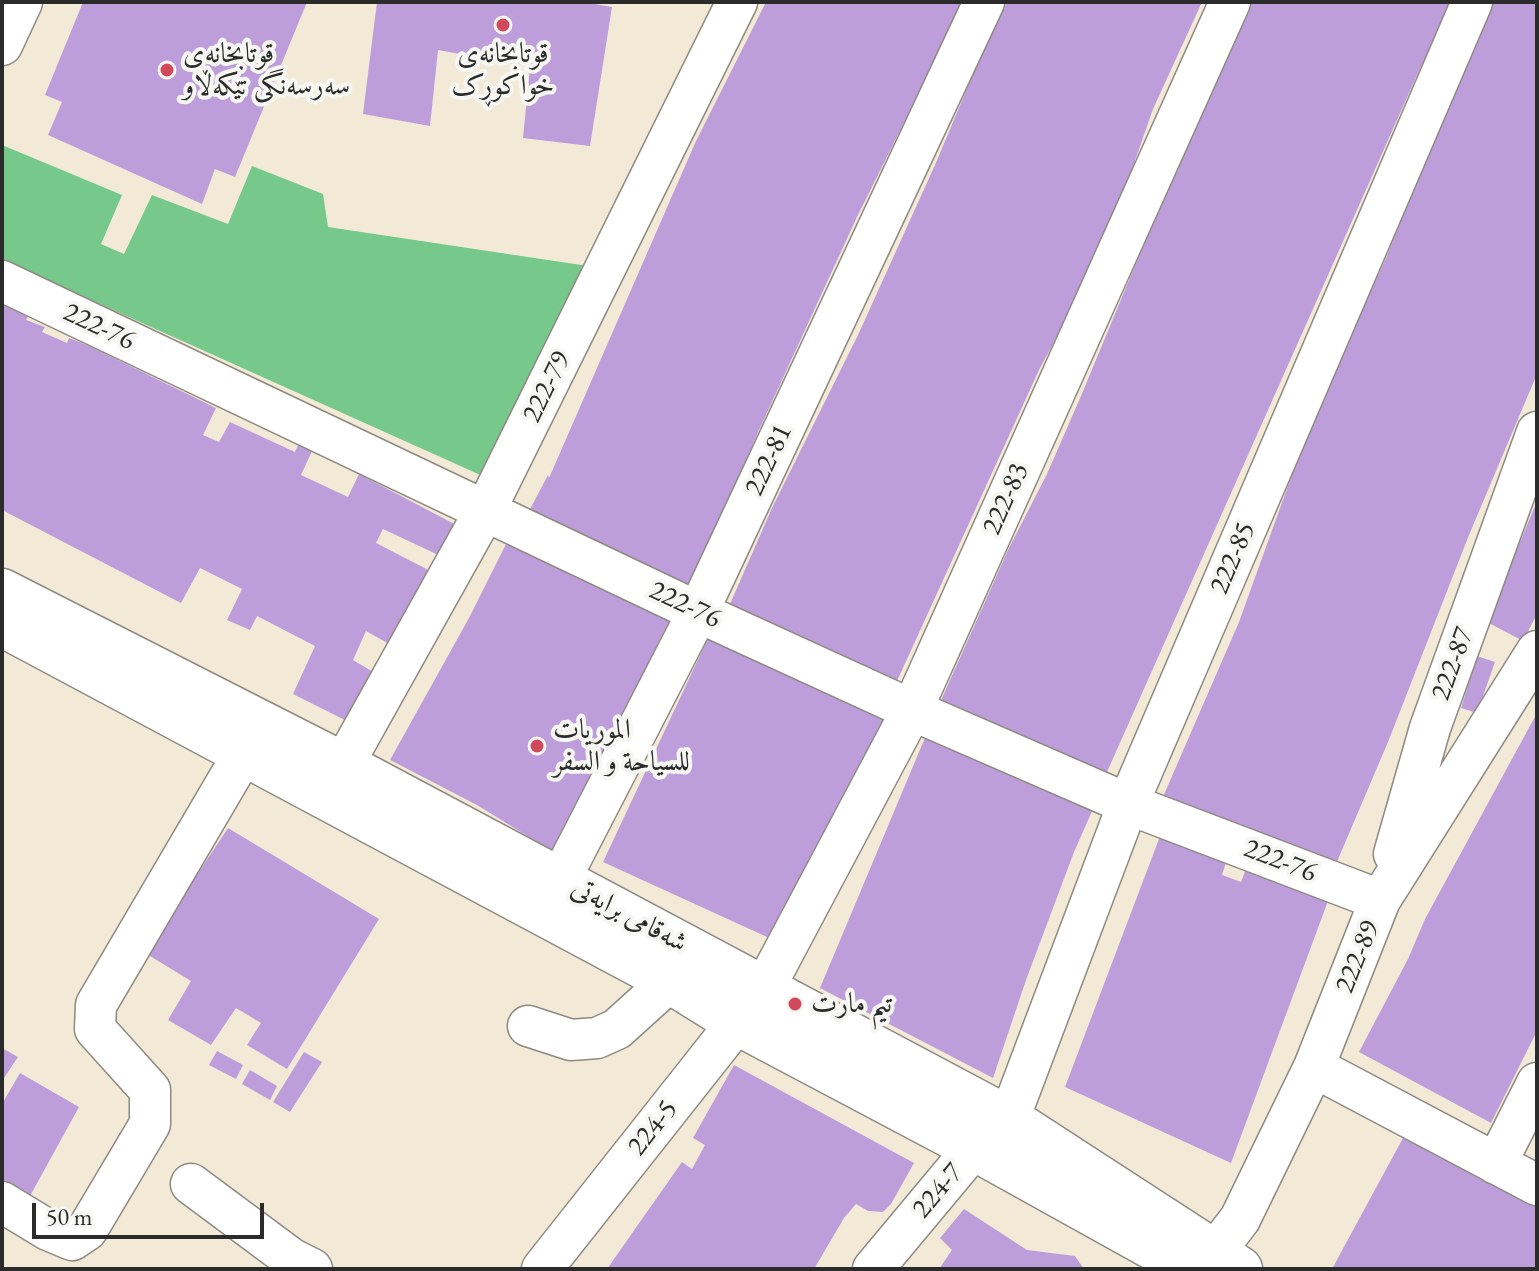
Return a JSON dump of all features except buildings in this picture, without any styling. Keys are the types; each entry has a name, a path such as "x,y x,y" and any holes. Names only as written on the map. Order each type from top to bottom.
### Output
{"main road":[{"name":"شەقامی برایەتی","path":"2,591 335,781 552,896 765,987 1009,1119 1210,1265"},
{"name":"شەقامی برایەتی","path":"2,624 244,753 335,781"},
{"name":"شەقامی برایەتی","path":"552,896 670,981 736,1022 974,1148 1210,1265"}],"street":[{"path":"2,45 22,2"},
{"name":"222-79","path":"335,781 486,509 737,2"},
{"name":"222-81","path":"552,896 698,612 984,2"},
{"name":"222-83","path":"765,987 912,710 1230,2"},
{"name":"222-85","path":"1009,1119 1128,804 1472,2"},
{"name":"222-76","path":"2,281 698,612 912,710 1128,804 1380,900"},
{"name":"222-87","path":"1380,900 1430,728 1537,432"},
{"name":"222-89","path":"1210,1265 1240,1219 1314,1067 1380,900 1537,651"},
{"path":"2,1202 48,1230 72,1240 87,1230 150,1124 150,1090 95,1029 96,1005 244,753"},
{"path":"528,1026 571,1040 597,1038 617,1029 670,981"},
{"name":"224-5","path":"542,1269 765,987"},
{"path":"1314,1067 1537,1185"},
{"path":"1496,1164 1537,1083"},
{"name":"224-7","path":"873,1269 974,1148 1009,1119"},
{"path":"191,1184 292,1259 312,1269"}],"green space":[{"path":"2,145 122,195 101,244 124,254 152,195 228,224 252,166 323,194 328,227 588,266 496,482 2,260"}],"place":[{"name":"قوتابخانەی خواکوڕک","path":"503,25"},
{"name":"قوتابخانەی سەرسەنگی تێکەڵاو","path":"167,70"},
{"name":"الموريات للسياحة و السفر","path":"537,746"},
{"name":"تيم مارت","path":"795,1004"}]}
